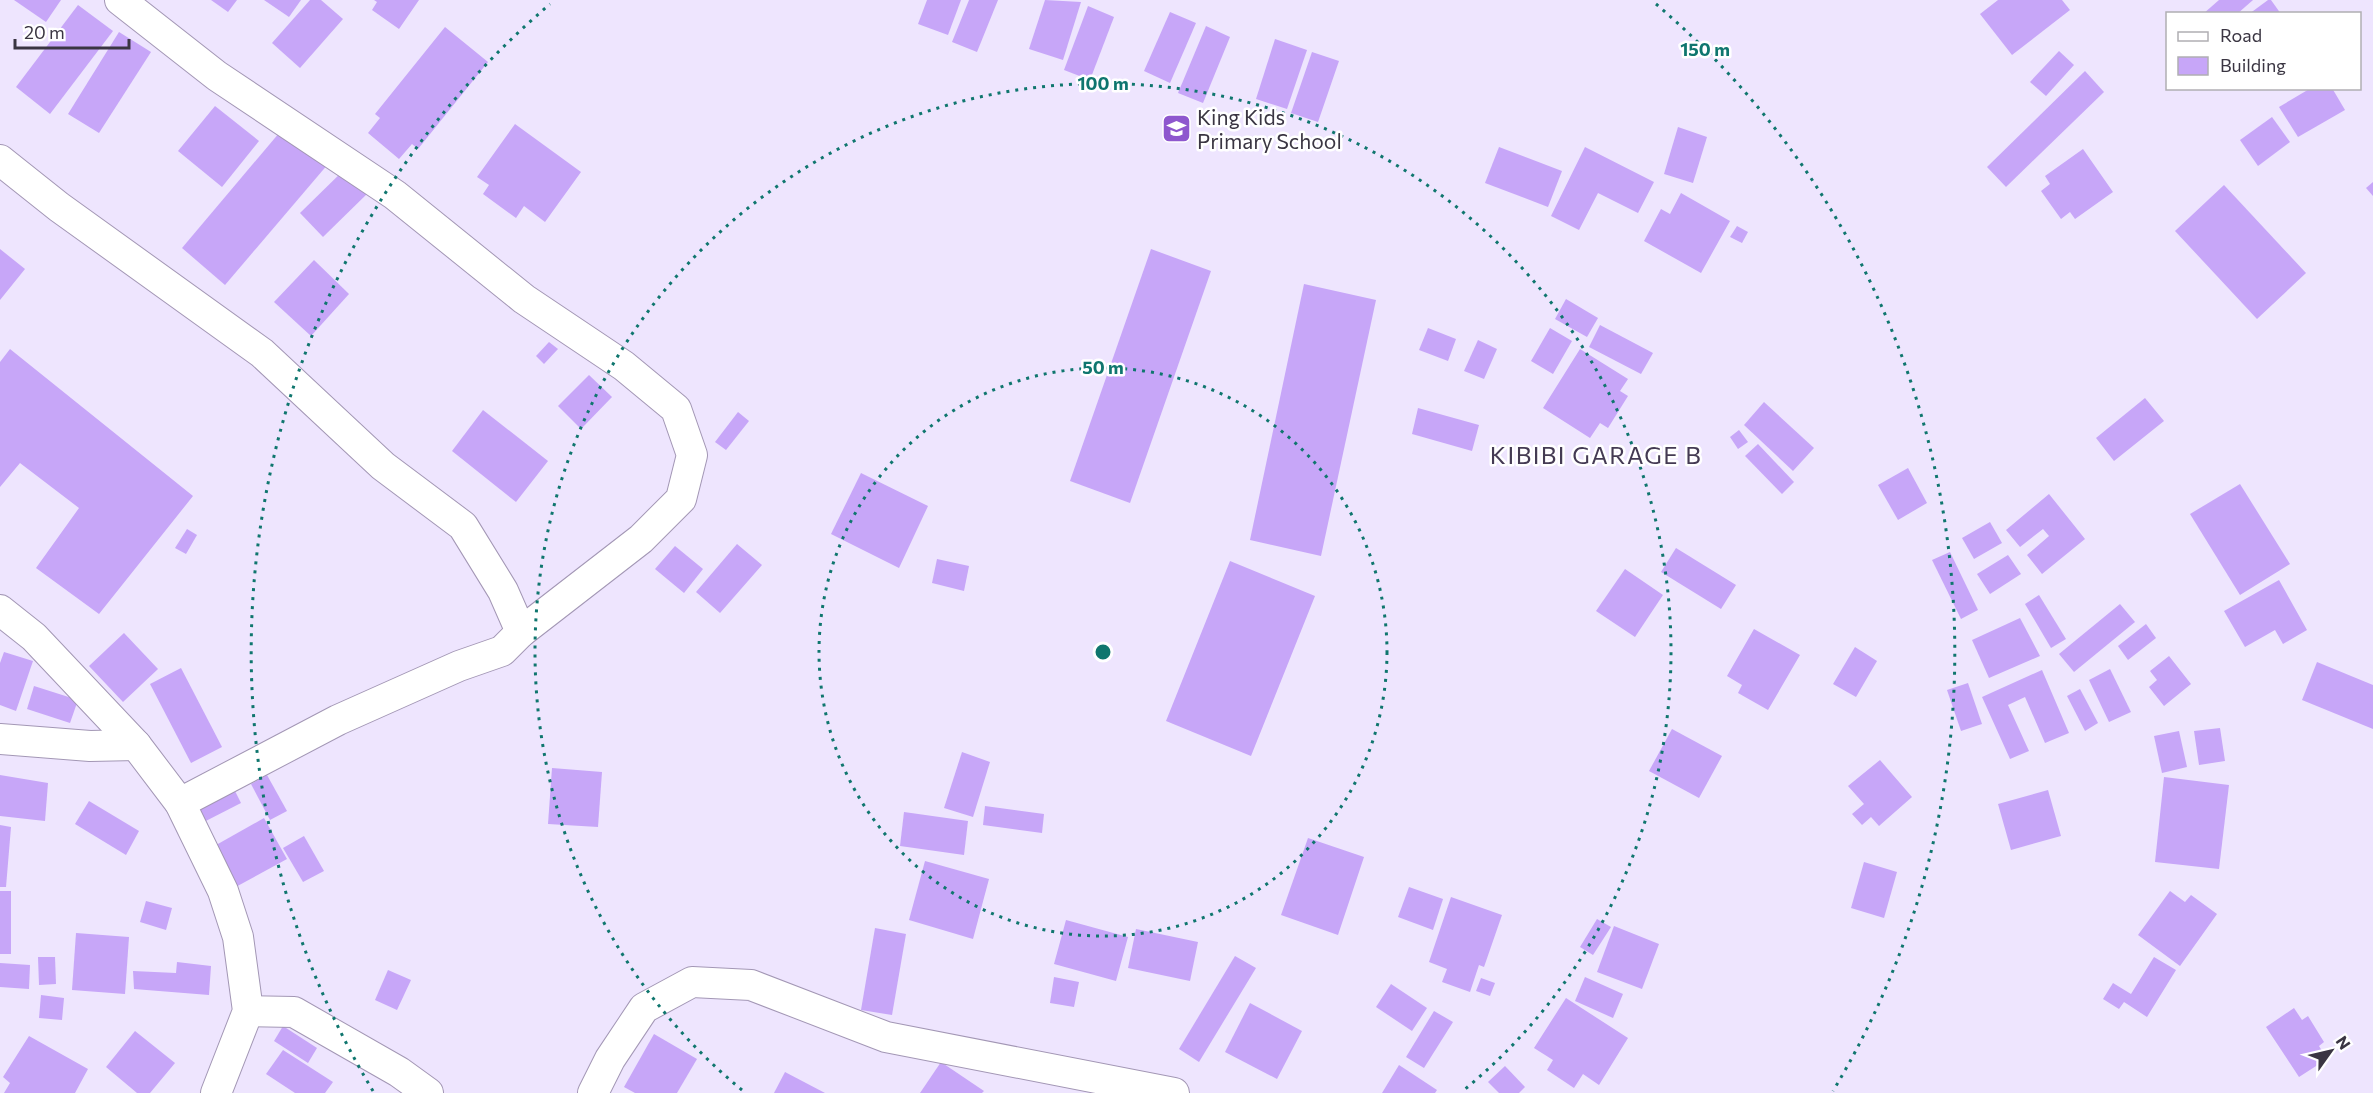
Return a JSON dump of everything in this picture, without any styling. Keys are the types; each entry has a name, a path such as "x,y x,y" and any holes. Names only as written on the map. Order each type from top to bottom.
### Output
{"street":[{"path":"120,0 217,76 395,195 524,299 624,366 676,409 692,455 681,499 641,539 521,633 502,651 459,666 338,720 180,803"},
{"path":"0,160 59,207 262,353 382,466 463,526 503,591 521,633"},
{"path":"0,610 34,637 136,745 180,803 223,891 238,937 248,1011 216,1093"},
{"path":"0,739 90,746 136,745"},
{"path":"593,1093 610,1059 644,1008 692,982 751,985 886,1037 1174,1093"},
{"path":"248,1011 294,1012 399,1072 428,1093"}],"building":[{"path":"14,0 61,0 46,22"},
{"path":"211,0 237,0 228,12"},
{"path":"264,0 301,0 289,17"},
{"path":"310,0 321,0 343,19 300,68 272,43"},
{"path":"374,0 419,0 399,29 372,10 377,2"},
{"path":"927,0 961,0 948,35 918,24"},
{"path":"969,0 998,0 977,52 952,42"},
{"path":"1045,0 1081,2 1063,60 1029,49"},
{"path":"1998,0 2062,0 2070,10 2012,55 1980,14"},
{"path":"2219,0 2253,0 2239,12 2205,12"},
{"path":"2271,0 2280,12 2252,12"},
{"path":"78,5 113,31 50,114 16,87"},
{"path":"1088,6 1114,17 1090,80 1064,70"},
{"path":"1170,12 1196,23 1170,83 1144,71"},
{"path":"1206,26 1230,37 1203,103 1178,93"},
{"path":"445,27 488,62 418,149 412,144 399,159 368,133 380,118 375,114"},
{"path":"119,32 151,52 99,133 68,114"},
{"path":"1275,39 1307,50 1287,109 1256,99"},
{"path":"2059,51 2074,65 2046,96 2030,82"},
{"path":"1312,52 1339,61 1318,122 1291,113"},
{"path":"2085,71 2104,92 2006,187 1987,167"},
{"path":"2308,90 2333,90 2345,110 2298,137 2279,107"},
{"path":"215,106 259,141 222,187 178,151"},
{"path":"296,113 340,150 225,285 182,248"},
{"path":"2272,117 2290,142 2258,166 2240,140"},
{"path":"515,124 581,172 545,222 524,206 516,218 483,194 489,185 477,177"},
{"path":"1678,127 1707,137 1693,183 1664,174"},
{"path":"1499,147 1562,171 1548,207 1485,183"},
{"path":"1585,147 1654,182 1638,213 1598,193 1579,230 1551,216"},
{"path":"2083,149 2113,192 2075,219 2070,212 2061,219 2041,191 2050,184 2045,176"},
{"path":"348,166 371,190 323,237 300,213"},
{"path":"2373,182 2373,196 2366,188"},
{"path":"2224,185 2306,273 2257,319 2175,231"},
{"path":"1681,193 1730,221 1701,273 1644,241 1661,209 1670,214"},
{"path":"1737,226 1748,232 1742,243 1730,237"},
{"path":"0,249 25,269 0,300"},
{"path":"1151,249 1211,271 1130,503 1070,481"},
{"path":"314,260 349,294 311,336 274,302"},
{"path":"1304,284 1376,300 1321,556 1250,540"},
{"path":"1566,299 1598,318 1587,337 1555,319"},
{"path":"1600,325 1653,353 1641,374 1589,347"},
{"path":"1428,328 1456,339 1448,361 1419,350"},
{"path":"1550,328 1572,341 1553,374 1531,361"},
{"path":"1478,340 1497,349 1484,379 1464,371"},
{"path":"549,342 558,349 544,364 536,356"},
{"path":"10,349 193,496 99,614 36,568 79,508 20,463 0,487 0,362"},
{"path":"1580,349 1628,379 1620,391 1628,396 1608,428 1600,423 1590,438 1543,408"},
{"path":"589,375 612,397 581,429 558,406"},
{"path":"2145,398 2164,421 2114,461 2096,438"},
{"path":"1764,402 1814,448 1793,471 1744,425"},
{"path":"1418,408 1479,425 1472,451 1412,434"},
{"path":"483,410 548,461 516,502 452,451"},
{"path":"738,412 749,421 726,450 715,442"},
{"path":"1739,430 1748,442 1738,449 1730,437"},
{"path":"1758,444 1794,482 1782,494 1745,456"},
{"path":"1908,468 1927,503 1898,520 1878,485"},
{"path":"861,473 928,506 899,568 831,534"},
{"path":"2240,484 2290,564 2240,595 2190,514"},
{"path":"2049,494 2085,539 2042,574 2027,555 2049,536 2043,529 2020,547 2006,530"},
{"path":"1990,522 2002,543 1974,559 1962,538"},
{"path":"187,529 197,535 186,554 175,548"},
{"path":"737,544 762,565 720,613 696,592"},
{"path":"675,546 703,569 684,593 655,569"},
{"path":"1676,548 1736,585 1721,609 1661,572"},
{"path":"1950,552 1978,610 1961,619 1932,560"},
{"path":"2008,555 2021,574 1990,594 1977,574"},
{"path":"937,559 969,566 964,591 932,583"},
{"path":"1230,561 1315,596 1251,756 1166,721"},
{"path":"1625,569 1663,595 1635,637 1596,611"},
{"path":"2279,580 2307,630 2283,644 2275,630 2245,647 2224,611"},
{"path":"2039,595 2066,639 2051,648 2025,604"},
{"path":"2120,604 2135,622 2074,672 2059,654"},
{"path":"2020,618 2040,656 1989,678 1972,640"},
{"path":"2146,624 2156,638 2128,660 2118,646"},
{"path":"1754,629 1800,655 1768,710 1738,693 1742,685 1727,676"},
{"path":"124,633 158,669 123,702 89,666"},
{"path":"1855,647 1877,661 1856,697 1833,684"},
{"path":"4,652 33,661 16,711 0,705 0,663"},
{"path":"2169,656 2191,684 2164,706 2149,687 2157,680 2150,671"},
{"path":"2317,662 2373,685 2373,729 2302,700"},
{"path":"181,668 222,747 191,763 150,684"},
{"path":"2110,669 2131,712 2109,722 2089,680"},
{"path":"2042,670 2069,733 2045,743 2025,697 2008,705 2029,751 2010,759 1982,697"},
{"path":"1968,683 1982,724 1961,731 1947,690"},
{"path":"34,686 78,700 70,723 27,709"},
{"path":"2080,689 2098,723 2085,731 2067,696"},
{"path":"2220,728 2225,761 2199,765 2194,731"},
{"path":"1672,729 1722,756 1699,798 1649,771"},
{"path":"2179,731 2187,767 2162,773 2154,736"},
{"path":"962,752 990,762 973,817 944,808"},
{"path":"1880,760 1912,797 1879,826 1871,817 1862,825 1852,814 1864,804 1848,786"},
{"path":"552,768 602,772 598,827 548,824"},
{"path":"0,775 48,783 45,821 0,816"},
{"path":"267,775 287,811 270,820 251,784"},
{"path":"2164,777 2229,785 2219,869 2155,862"},
{"path":"232,785 241,803 198,825 188,807"},
{"path":"2048,790 2061,836 2011,850 1998,804"},
{"path":"89,801 139,831 126,855 75,824"},
{"path":"985,806 1044,814 1042,833 983,825"},
{"path":"904,812 968,821 964,855 900,846"},
{"path":"264,818 287,859 232,889 209,849"},
{"path":"0,825 11,827 6,887 0,887"},
{"path":"304,836 324,871 303,882 283,848"},
{"path":"1308,838 1364,857 1338,935 1281,915"},
{"path":"925,861 989,879 973,939 909,920"},
{"path":"1864,862 1897,872 1884,918 1851,908"},
{"path":"1409,887 1443,899 1433,930 1398,917"},
{"path":"0,891 11,891 11,954 0,954"},
{"path":"2170,891 2185,902 2191,895 2217,914 2180,966 2138,935"},
{"path":"1451,897 1502,915 1484,967 1479,965 1470,992 1442,982 1447,969 1429,962"},
{"path":"146,901 172,908 166,930 140,922"},
{"path":"1597,919 1611,927 1593,955 1580,947"},
{"path":"1066,920 1128,937 1116,981 1054,964"},
{"path":"1614,926 1659,944 1642,989 1597,972"},
{"path":"875,928 906,934 892,1015 861,1010"},
{"path":"1136,929 1198,942 1190,981 1128,968"},
{"path":"76,933 129,937 125,994 72,990"},
{"path":"1235,956 1256,968 1199,1062 1179,1049"},
{"path":"38,957 55,957 56,984 39,985"},
{"path":"2154,957 2176,970 2147,1017 2124,1002 2119,1009 2103,999 2113,983 2131,994"},
{"path":"177,962 211,966 209,995 134,989 133,971 176,973"},
{"path":"0,963 30,965 29,989 0,987"},
{"path":"388,970 411,980 397,1010 375,1000"},
{"path":"1054,977 1079,982 1074,1007 1050,1003"},
{"path":"1585,977 1623,994 1613,1018 1575,1001"},
{"path":"1481,978 1495,983 1490,996 1476,991"},
{"path":"1391,984 1427,1008 1412,1031 1376,1007"},
{"path":"41,995 64,998 62,1020 39,1018"},
{"path":"1566,998 1628,1038 1599,1085 1583,1074 1574,1088 1547,1070 1553,1060 1534,1048"},
{"path":"1250,1003 1302,1031 1277,1079 1225,1052"},
{"path":"2294,1008 2302,1020 2308,1016 2324,1042 2319,1046 2327,1059 2299,1077 2266,1027"},
{"path":"1434,1011 1453,1022 1424,1068 1406,1057"},
{"path":"283,1026 317,1048 308,1063 274,1041"},
{"path":"135,1031 175,1063 150,1093 137,1093 106,1067"},
{"path":"654,1034 697,1059 677,1093 635,1093 624,1087"},
{"path":"29,1036 88,1069 75,1093 4,1093 10,1083 3,1077"},
{"path":"283,1050 333,1082 325,1093 295,1093 266,1074"},
{"path":"941,1062 984,1091 982,1093 920,1093"},
{"path":"1399,1065 1437,1090 1435,1093 1382,1093"},
{"path":"1505,1066 1525,1087 1519,1093 1499,1093 1488,1082"},
{"path":"785,1072 825,1093 774,1093"}],"place":[{"name":"King Kids Primary School","path":"1176,128"}],"district":[{"name":"KIBIBI GARAGE B","path":"1596,454"}]}
